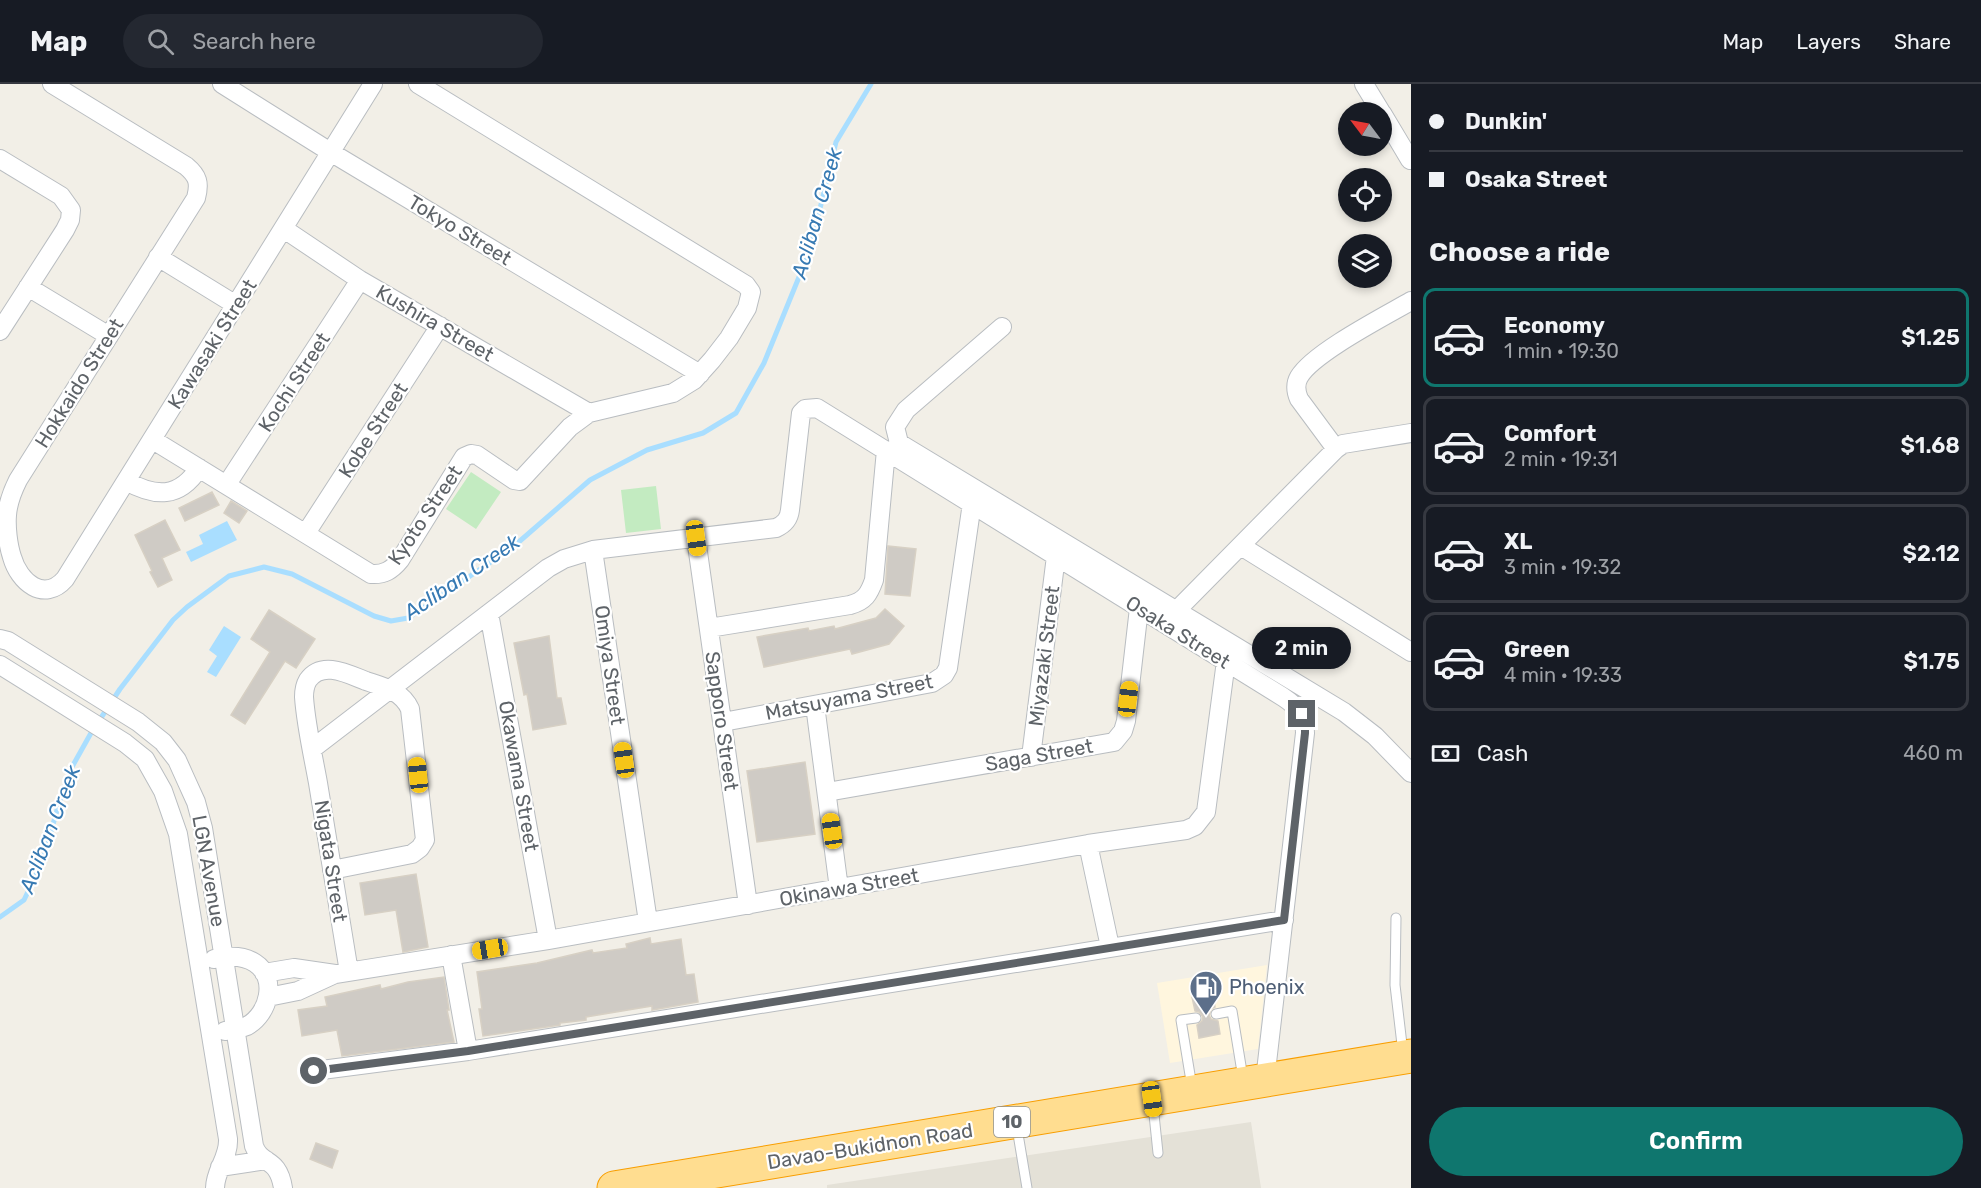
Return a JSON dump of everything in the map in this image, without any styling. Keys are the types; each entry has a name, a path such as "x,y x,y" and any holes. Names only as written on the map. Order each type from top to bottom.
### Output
{"highway":[{"name":"Davao-Bukidnon Road","path":"614,1188 1407,1057"}],"street":[{"name":"Hokkaido Street","path":"40,590 25,579 12,556 7,517 10,497 18,480 196,198 199,187 198,179 186,166 52,84"},
{"name":"Tokyo Street","path":"222,84 332,153 700,374"},
{"name":"Kawasaki Street","path":"40,590 58,587 65,579 373,84"},
{"name":"Kyoto Street","path":"153,440 371,574 387,572 400,560 464,457 471,454 477,455 514,480 520,481 570,426 589,413 673,393 694,380 729,338 747,308 751,292 746,285 418,84"},
{"path":"1364,84 1375,102"},
{"path":"1392,131 1411,161"},
{"path":"0,159 61,196 71,210 70,220 65,230 0,331"},
{"name":"Kushira Street","path":"284,230 360,280 589,413"},
{"path":"158,258 236,305"},
{"name":"Kochi Street","path":"227,484 360,280"},
{"path":"28,287 109,336"},
{"path":"1336,449 1299,399 1296,392 1298,377 1314,361 1363,328 1411,301"},
{"name":"Kobe Street","path":"306,533 440,326"},
{"path":"1002,327 906,410 896,427 898,443 1344,712 1375,736 1411,773"},
{"name":"Osaka Street","path":"696,538 776,528 786,521 790,510 799,422 805,409 811,407 824,412 886,450 1295,705 1305,722 1284,920 1270,1036 1255,1082"},
{"path":"1176,611 1336,449 1343,444 1411,433"},
{"path":"709,628 850,606 867,597 874,580 886,450"},
{"path":"126,481 142,490 153,493 164,492 176,489 199,468"},
{"name":"Matsuyama Street","path":"723,722 932,683 944,675 949,661 972,503"},
{"path":"312,749 548,568 593,550 696,538"},
{"name":"Sapporo Street","path":"696,538 748,905"},
{"path":"1241,546 1411,652"},
{"name":"Omiya Street","path":"593,550 648,922"},
{"name":"Miyazaki Street","path":"1031,757 1056,556"},
{"name":"Saga Street","path":"826,792 1114,742 1123,731 1126,721 1139,608"},
{"name":"Okawama Street","path":"489,613 548,940"},
{"name":"LGN Avenue","path":"0,639 22,649 138,722 164,742 177,760 191,791 203,828 254,1146 258,1154 278,1170 283,1188"},
{"name":"Okinawa Street","path":"342,973 548,940 1088,844 1186,830 1202,820 1209,802 1226,662"},
{"name":"LGN Avenue","path":"4,668 125,744 144,759 155,773 171,810 180,847 228,1139 228,1152 215,1180 215,1188"},
{"name":"Nigata Street","path":"342,973 332,870 304,696 305,686 320,670 334,670 390,689"},
{"path":"332,870 412,854 425,840 410,710 400,695 390,689"},
{"path":"815,705 839,889"},
{"path":"144,759 164,742"},
{"path":"180,847 205,843"},
{"path":"1088,844 1110,947"},
{"path":"314,1071 468,1051 1284,920"},
{"path":"451,955 468,1051"},
{"path":"199,962 234,957 253,961 264,973 268,997 261,1014 254,1022 236,1029 211,1034"},
{"path":"264,973 294,968 342,973"},
{"path":"268,997 298,991 342,973"},
{"path":"220,1167 266,1160"}],"lane":[{"path":"1396,918 1395,985 1407,1057"},
{"path":"1216,1014 1232,1011 1255,1082"},
{"path":"1193,1092 1181,1020 1196,1018"},
{"path":"1152,1099 1158,1153"},
{"path":"1016,1121 1026,1188"}],"shaded area":[{"path":"1267,965 1258,1049 1170,1063 1157,983"},
{"path":"1251,1122 1261,1188 827,1188 827,1185"}],"green space":[{"path":"471,472 501,492 476,529 446,509"},
{"path":"656,486 661,529 626,533 621,490"}],"water":[{"path":"227,521 237,540 191,562 186,552 203,544 199,535"},
{"path":"224,626 241,637 216,677 207,672 217,656 209,650"}],"building":[{"path":"212,492 219,505 185,521 179,508"},
{"path":"231,501 247,511 239,523 224,513"},
{"path":"165,520 180,550 162,558 172,580 158,587 135,535"},
{"path":"888,546 916,549 910,596 885,594"},
{"path":"885,609 904,626 889,644 852,654 850,649 764,667 757,637 808,628 809,631 834,626 835,629 876,618"},
{"path":"269,610 315,639 296,668 285,661 245,724 231,715 270,652 251,639"},
{"path":"549,636 557,698 561,698 566,724 533,730 527,694 524,695 514,643"},
{"path":"805,762 815,834 757,842 747,771"},
{"path":"416,874 428,947 403,952 396,910 365,915 360,883"},
{"path":"650,938 651,944 681,939 686,975 694,974 698,1002 652,1010 652,1006 586,1017 586,1020 560,1023 560,1025 483,1036 477,972 537,963 592,950 593,953 627,948 626,944"},
{"path":"444,977 449,1010 447,1010 454,1042 342,1056 337,1030 302,1036 298,1010 327,1006 325,997 380,985 381,989 408,982"},
{"name":"Phoenix","path":"1213,993 1215,1007 1211,1009 1209,1015 1211,1019 1218,1021 1220,1034 1199,1038 1197,1025 1203,1017 1195,1011 1192,997"},
{"path":"316,1143 338,1151 332,1168 310,1159"}],"waterway":[{"name":"Acliban Creek","path":"0,917 24,900 43,860 72,767 120,689 173,620 229,576 264,567 292,574 374,616 391,621 408,618 513,547 590,480 647,450 703,433 736,413 764,363 810,250 836,142 871,84"}],"place":[{"name":"Phoenix","path":"1206,1016"}],"route":[{"path":"314,1071 468,1051 1284,920 1305,733 1302,714"}]}
